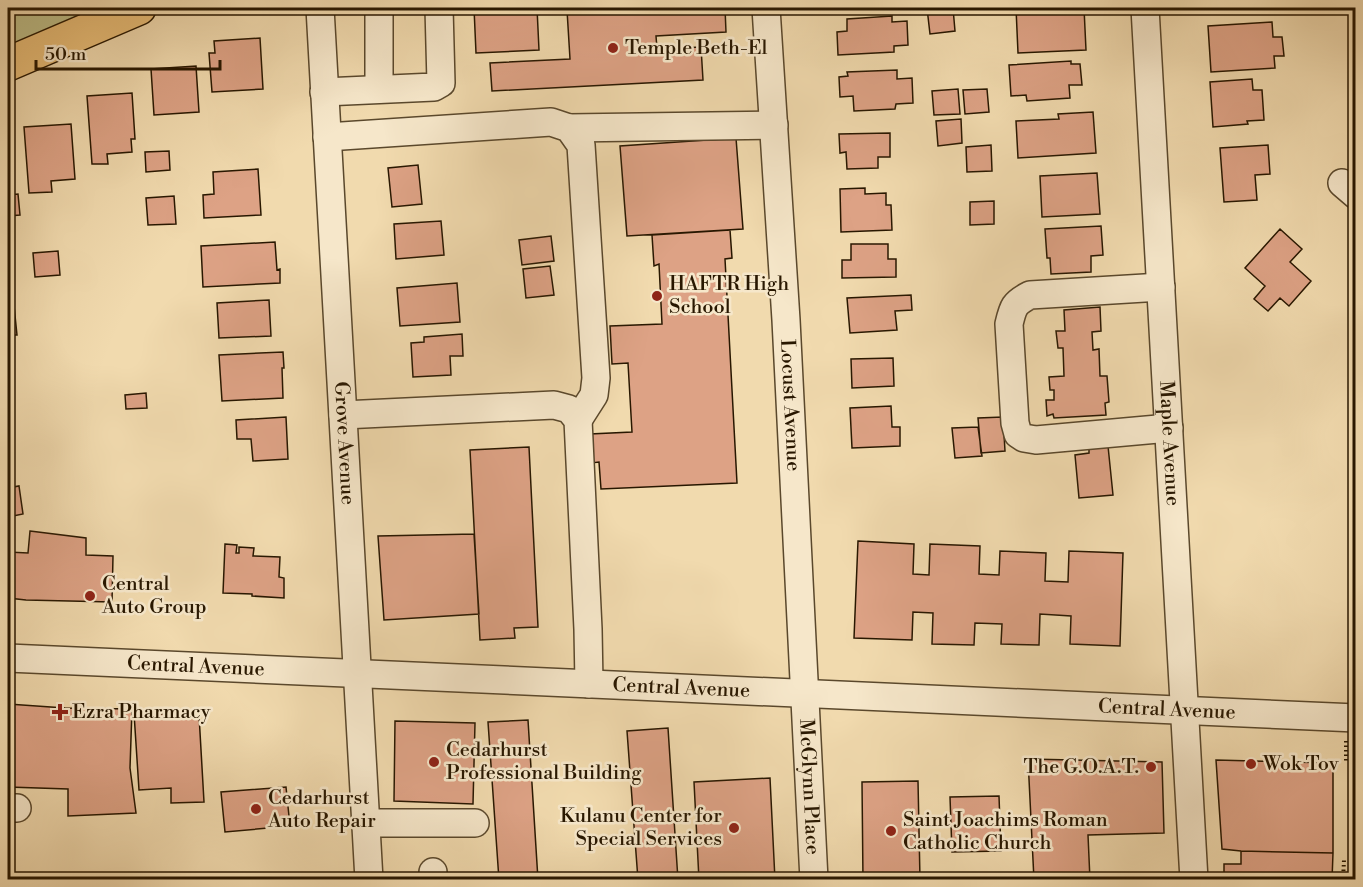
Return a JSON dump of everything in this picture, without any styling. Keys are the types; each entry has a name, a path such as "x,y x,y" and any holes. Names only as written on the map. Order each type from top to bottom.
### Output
{"main road":[{"path":"8,64 139,8"}],"street":[{"name":"Grove Avenue","path":"320,8 369,879"},
{"path":"379,8 379,89"},
{"path":"324,92 434,87 441,82 439,8"},
{"name":"Locust Avenue","path":"766,8 786,320 804,694"},
{"name":"Maple Avenue","path":"1145,8 1194,879"},
{"path":"327,136 551,122 568,128 774,125"},
{"path":"568,128 581,145 596,378 594,395 578,420 589,684"},
{"path":"1161,286 1030,295 1019,300 1013,309 1009,324 1015,423 1018,434 1024,438 1036,440 1169,428"},
{"path":"343,415 554,405 569,409 578,420"},
{"name":"Central Avenue","path":"8,658 1356,718"},
{"name":"McGlynn Place","path":"804,694 814,879"},
{"path":"367,823 475,823"}],"path":[{"path":"1343,879 1344,860"}],"green space":[{"path":"8,8 131,8 8,60"}],"building":[{"path":"474,8 537,8 539,50 476,53"},
{"name":"Temple Beth-El","path":"551,8 725,8 726,32 656,36 657,49 701,47 703,80 492,91 490,63 570,59 567,10 551,11"},
{"path":"927,8 953,8 955,31 930,34"},
{"path":"1016,8 1084,8 1086,50 1018,53"},
{"path":"1316,8 1344,8 1344,11 1317,13"},
{"path":"892,16 892,22 907,21 908,45 894,46 894,52 838,55 837,32 847,31 847,19"},
{"path":"1272,22 1273,37 1282,37 1284,56 1274,56 1275,68 1211,72 1208,26"},
{"path":"260,38 263,89 212,92 209,53 215,53 214,41"},
{"path":"1071,61 1071,64 1080,64 1082,85 1069,85 1070,98 1027,101 1026,95 1011,96 1009,65"},
{"path":"196,66 199,112 154,115 151,69"},
{"path":"897,70 897,79 912,78 913,103 896,104 895,109 854,111 853,96 840,97 839,77 848,76 847,72"},
{"path":"1252,79 1253,90 1262,90 1264,120 1213,127 1210,82"},
{"path":"958,89 960,114 934,115 932,91"},
{"path":"987,89 989,112 965,114 963,90"},
{"path":"132,93 135,139 131,139 132,152 107,154 108,164 92,164 87,96"},
{"path":"1093,112 1096,153 1018,158 1016,121 1059,119 1058,114"},
{"path":"961,119 962,143 938,146 936,121"},
{"path":"71,124 75,179 51,181 52,192 29,193 24,127"},
{"path":"890,133 890,157 878,157 878,168 847,169 846,152 840,153 839,134"},
{"path":"736,138 743,229 627,236 620,146"},
{"path":"991,145 992,171 967,172 966,147"},
{"path":"1268,145 1270,174 1255,175 1257,200 1224,202 1220,148"},
{"path":"169,151 170,170 146,172 145,152"},
{"path":"418,165 422,204 392,207 388,168"},
{"path":"258,169 261,215 204,218 203,195 214,194 213,172"},
{"path":"1097,173 1100,214 1042,217 1040,176"},
{"path":"865,188 865,194 886,193 886,205 891,205 892,230 841,232 840,189"},
{"path":"18,194 20,215 8,216 8,195"},
{"path":"174,196 176,224 148,225 146,198"},
{"path":"994,201 994,224 970,225 970,202"},
{"path":"441,221 444,255 396,259 394,224"},
{"path":"1101,226 1103,255 1091,256 1091,272 1051,274 1050,258 1047,258 1045,229"},
{"path":"1280,229 1302,249 1290,262 1311,281 1289,306 1280,298 1268,311 1254,299 1265,286 1245,268"},
{"path":"730,230 732,258 725,259 737,483 601,489 599,462 591,463 590,434 632,432 628,363 612,364 610,326 662,324 659,264 654,266 652,235"},
{"path":"551,236 554,261 522,265 519,240"},
{"path":"275,242 280,283 203,287 201,246"},
{"path":"851,244 888,244 888,259 896,259 896,277 842,278 842,260 851,260"},
{"path":"58,251 60,275 35,277 33,253"},
{"path":"550,266 554,295 526,298 523,269"},
{"path":"1355,271 1356,323 1351,323"},
{"path":"457,283 460,322 400,326 397,288"},
{"path":"911,295 912,310 895,311 897,330 850,333 847,298"},
{"path":"8,296 13,296 17,335 8,335"},
{"path":"269,300 271,336 219,338 217,303"},
{"path":"1100,307 1101,331 1092,332 1093,350 1099,349 1100,376 1107,376 1109,402 1105,403 1106,415 1054,418 1053,414 1047,416 1046,400 1054,400 1054,390 1050,390 1049,377 1064,376 1063,348 1058,348 1056,331 1065,331 1064,310"},
{"path":"462,334 463,356 450,356 451,375 413,377 411,343 424,342 424,337"},
{"path":"283,352 283,398 222,401 219,355"},
{"path":"893,358 894,386 852,388 851,359"},
{"path":"146,393 147,408 126,409 125,395"},
{"path":"891,406 892,427 900,427 900,446 852,448 850,408"},
{"path":"286,417 288,459 253,461 251,439 237,439 236,420"},
{"path":"1003,417 1005,451 981,453 978,418"},
{"path":"978,427 982,456 955,458 952,428"},
{"path":"1108,446 1113,495 1079,498 1075,455 1089,453 1089,447"},
{"path":"529,447 538,627 514,628 515,638 480,640 470,450"},
{"path":"19,486 23,514 8,517 8,488"},
{"path":"30,531 86,538 86,555 113,556 112,602 8,598 8,552 28,553"},
{"path":"474,534 479,614 384,620 378,536"},
{"path":"858,541 914,544 913,574 929,575 930,544 980,546 979,574 999,575 1000,551 1046,553 1045,581 1068,582 1069,551 1123,553 1120,646 1070,644 1071,616 1040,614 1039,645 1001,644 1002,624 975,623 974,645 932,644 933,613 913,612 912,640 854,638"},
{"path":"225,544 237,545 236,553 239,553 239,547 254,548 253,556 280,557 279,577 284,578 284,598 223,593"},
{"path":"8,704 132,709 130,768 136,813 68,816 68,789 8,787"},
{"path":"134,713 199,715 204,802 171,803 171,788 139,790"},
{"path":"528,720 538,880 499,880 488,722"},
{"name":"Cedarhurst Professional Building","path":"395,721 475,723 473,804 394,801"},
{"path":"668,728 678,880 638,880 627,731"},
{"path":"1028,759 1162,762 1164,833 1088,835 1090,880 1034,880"},
{"path":"1216,760 1333,763 1333,853 1222,849"},
{"name":"Kulanu Center for Special Services","path":"770,778 775,880 759,880 758,874 734,875 735,880 699,880 694,782"},
{"name":"Saint Joachims Roman Catholic Church","path":"918,781 920,880 863,880 862,782"},
{"name":"Cedarhurst Auto Repair","path":"286,787 290,826 225,832 221,792"},
{"path":"999,796 1001,851 952,852 950,797"},
{"path":"1241,851 1333,853 1332,880 1224,880 1224,864 1241,864"}],"place":[{"name":"Temple Beth-El","path":"613,48"},
{"name":"HAFTR High School","path":"657,296"},
{"name":"Central Auto Group","path":"90,596"},
{"name":"Ezra Pharmacy","path":"60,712"},
{"name":"Cedarhurst Professional Building","path":"434,762"},
{"name":"Wok Tov","path":"1251,764"},
{"name":"The G.O.A.T.","path":"1151,767"},
{"name":"Cedarhurst Auto Repair","path":"256,809"},
{"name":"Kulanu Center for Special Services","path":"734,828"},
{"name":"Saint Joachims Roman Catholic Church","path":"891,831"}]}
